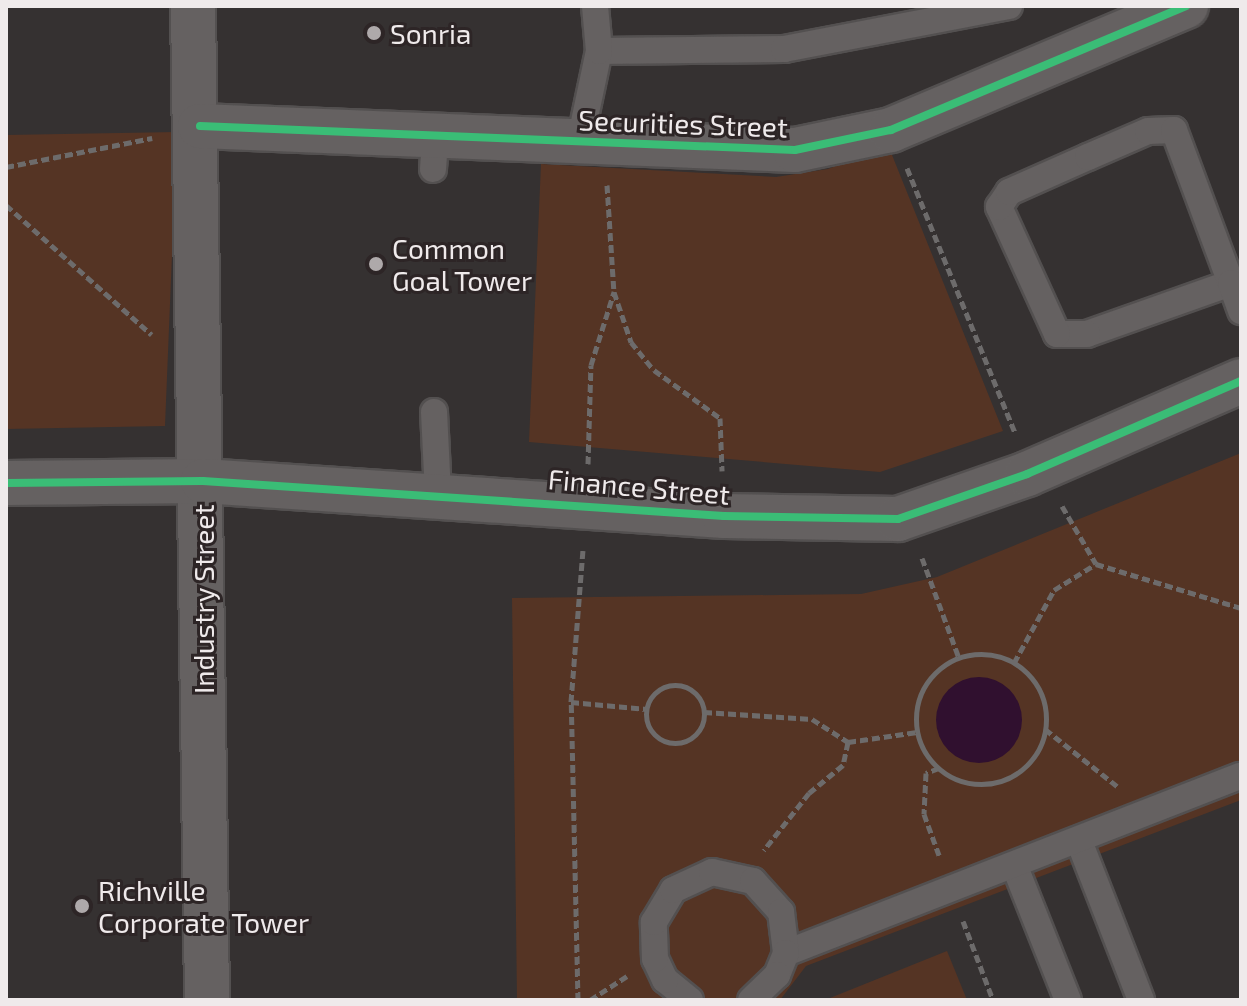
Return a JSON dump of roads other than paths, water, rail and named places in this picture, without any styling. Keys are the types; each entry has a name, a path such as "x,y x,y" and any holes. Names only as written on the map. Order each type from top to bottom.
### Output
{"street":[{"name":"Industry Street","path":"193,6 200,143 207,1000"},
{"name":"Securities Street","path":"200,143 434,153 580,141 795,150 891,130 1184,6"},
{"name":"Finance Street","path":"6,483 203,481 586,502 724,516 898,519 1027,474 1241,381"}],"lane":[{"path":"580,141 599,51 595,6"},
{"path":"599,51 784,49 1009,6"},
{"path":"1231,283 1087,334 1057,334 999,207 1009,192 1112,146 1148,131 1174,130 1231,283 1241,311"},
{"path":"434,412 438,494"},
{"path":"786,953 1015,867 1241,776"},
{"path":"1079,841 1141,1000"},
{"path":"1015,867 1068,1000"},
{"path":"681,999 655,959 659,910 689,879 731,873 753,881 781,912 786,953 777,975 751,1000"}],"place":[{"name":"Sonria","path":"374,33"},
{"name":"Common Goal Tower","path":"376,264"},
{"name":"Richville Corporate Tower","path":"82,906"}]}
